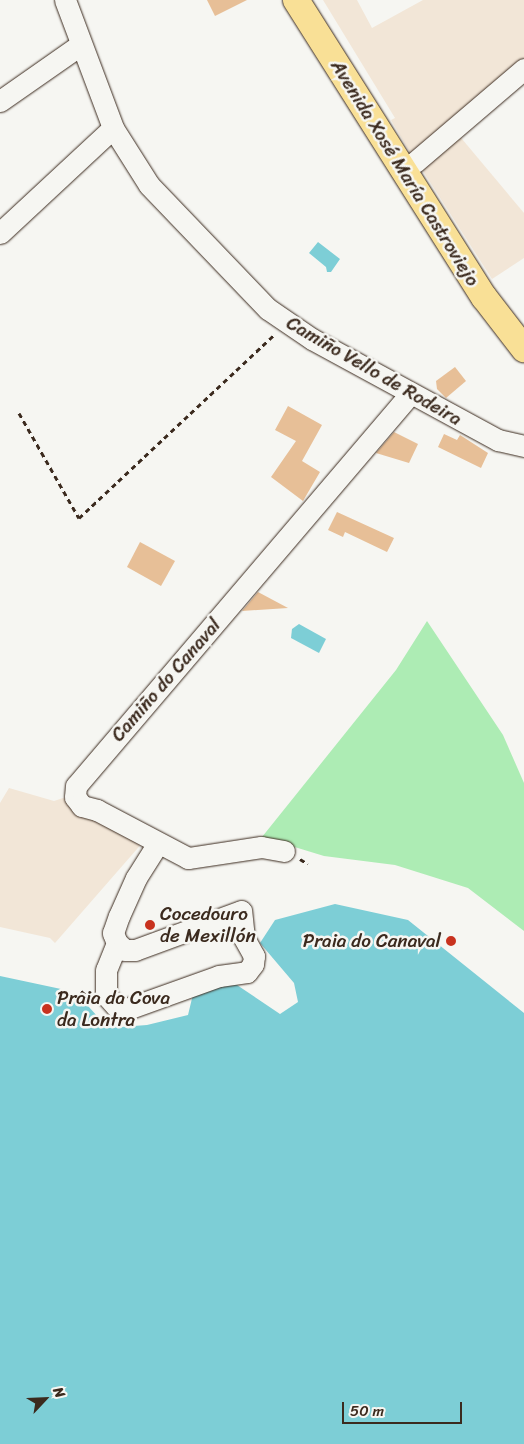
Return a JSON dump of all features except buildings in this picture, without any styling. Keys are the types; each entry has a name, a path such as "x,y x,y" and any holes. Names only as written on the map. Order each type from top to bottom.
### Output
{"main road":[{"name":"Avenida Xosé María Castroviejo","path":"303,3 403,153 484,297 522,346"},
{"name":"Avenida Xosé María Castroviejo","path":"403,153 437,210 449,218 492,285 522,346"}],"street":[{"name":"Camiño Vello de Rodeira","path":"65,0 80,45 114,128 149,185 244,285 287,323 498,440 524,446"},
{"path":"0,101 80,45"},
{"path":"403,153 524,69"},
{"path":"0,233 114,128"},
{"name":"Camiño do Canaval","path":"284,851 261,847 188,858 82,806 75,797 76,786 411,393"},
{"path":"116,942 106,970 106,995 116,1006 127,1009 219,976 247,972 253,964 254,956 244,938 241,911 135,950 125,950 116,942 113,933 119,916 136,878 158,843"}],"path":[{"path":"19,412 79,518 287,323"}],"shaded area":[{"path":"323,0 357,0 372,28 423,0 524,0 524,59 412,156 391,120 395,118"},
{"path":"457,133 524,213 524,258 492,279 421,168"},
{"path":"9,788 54,801 63,798 144,841 55,943 50,938 0,927 0,803"}],"green space":[{"path":"427,621 503,735 524,783 524,931 468,888 395,865 324,856 262,837 396,670"}],"water":[{"path":"318,242 340,259 331,272 327,272 326,267 309,253"},
{"path":"299,624 326,639 319,653 291,638 292,629"},
{"path":"335,904 408,920 524,1013 524,1444 0,1444 0,976 61,989 88,1006 108,1028 147,1025 188,1015 195,986 231,981 280,1014 298,1002 294,983 260,943 275,920"}],"place":[{"name":"Cocedouro de Mexillón","path":"150,925"},
{"name":"Praia do Canaval","path":"451,941"},
{"name":"Praia da Cova da Lontra","path":"47,1009"}]}
